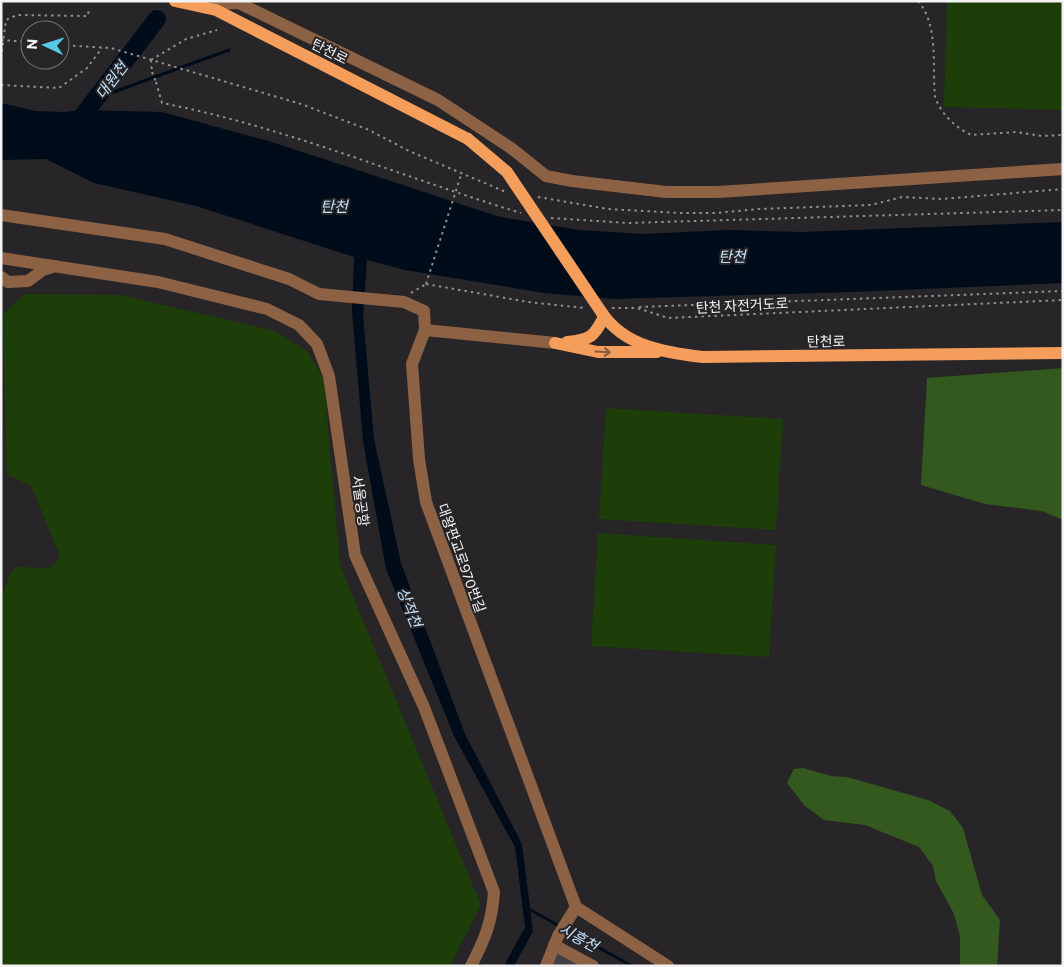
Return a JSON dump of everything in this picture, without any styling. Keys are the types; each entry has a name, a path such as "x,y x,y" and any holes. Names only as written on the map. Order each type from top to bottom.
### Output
{"main road":[{"name":"탄천로","path":"176,1 218,5 468,139 507,172 605,313 628,337 661,352 703,357 1063,353"},
{"path":"555,343 581,341 596,334 605,313"},
{"path":"555,343 598,352 661,352"}],"street":[{"path":"218,5 238,3 243,5 438,100 511,148 546,176 572,181 666,192 718,192 1063,169"},
{"path":"1,215 165,239 288,279 319,294 404,302 424,311 425,330 555,343"},
{"name":"서울공항","path":"4,261 56,266 158,282 267,310 299,325 318,344 329,376 355,555 424,707 494,892 492,917 485,939 471,966"},
{"path":"1,277 8,282 28,281 43,270 56,266"},
{"name":"대왕판교로970번길","path":"425,330 412,364 419,459 426,502 575,908"},
{"path":"546,966 556,941 575,908 668,966"},
{"path":"556,941 593,966"}],"path":[{"path":"918,1 925,9 930,22 935,96 938,107 944,114 971,136 1016,132 1042,136 1063,135"},
{"path":"1,58 6,20 10,17 17,15 88,16 89,8"},
{"path":"151,60 186,39 216,30"},
{"path":"2,40 20,41"},
{"path":"70,46 111,48 188,70"},
{"path":"1,85 59,88 87,68 102,48"},
{"path":"151,60 152,72 156,82"},
{"path":"426,284 461,174"},
{"path":"404,302 414,290 426,284 528,302 590,308"},
{"path":"637,308 1063,290"},
{"name":"탄천 자전거도로","path":"605,313 637,308 668,318 1063,300"}],"green space":[{"path":"947,1 1063,1 1063,110 944,107"},
{"path":"24,294 120,295 275,331 307,351 324,379 340,565 481,905 450,966 1,966 1,598 10,574 16,567 46,568 60,556 31,486 7,475 3,315"},
{"path":"1063,368 1063,520 1042,511 985,504 921,485 927,378"},
{"path":"606,408 783,419 776,530 599,519"},
{"path":"598,533 776,545 769,657 591,646"},
{"path":"803,768 831,776 847,777 928,800 950,811 963,828 982,895 1000,920 997,966 960,966 960,936 954,914 936,881 933,866 919,847 865,825 824,820 805,806 787,783 794,769"}],"water":[{"name":"탄천","path":"1,103 35,111 162,112 272,142 500,217 579,230 643,234 728,230 801,232 1063,222 1063,283 614,299 544,293 405,270 367,260 363,316 374,439 401,563 465,734 522,844 533,931 514,966 504,966 525,927 515,847 454,736 386,569 363,441 352,311 354,257 196,206 94,183 46,159 1,160"}],"building":[{"path":"559,950 579,960 577,966 551,966"}],"waterway":[{"name":"대원천","path":"74,127 157,19"},
{"path":"97,98 229,50"},
{"name":"시흥천","path":"527,908 561,927"},
{"name":"시흥천","path":"567,930 632,966"}],"water label":[{"name":"상적천","path":"410,607"}]}
